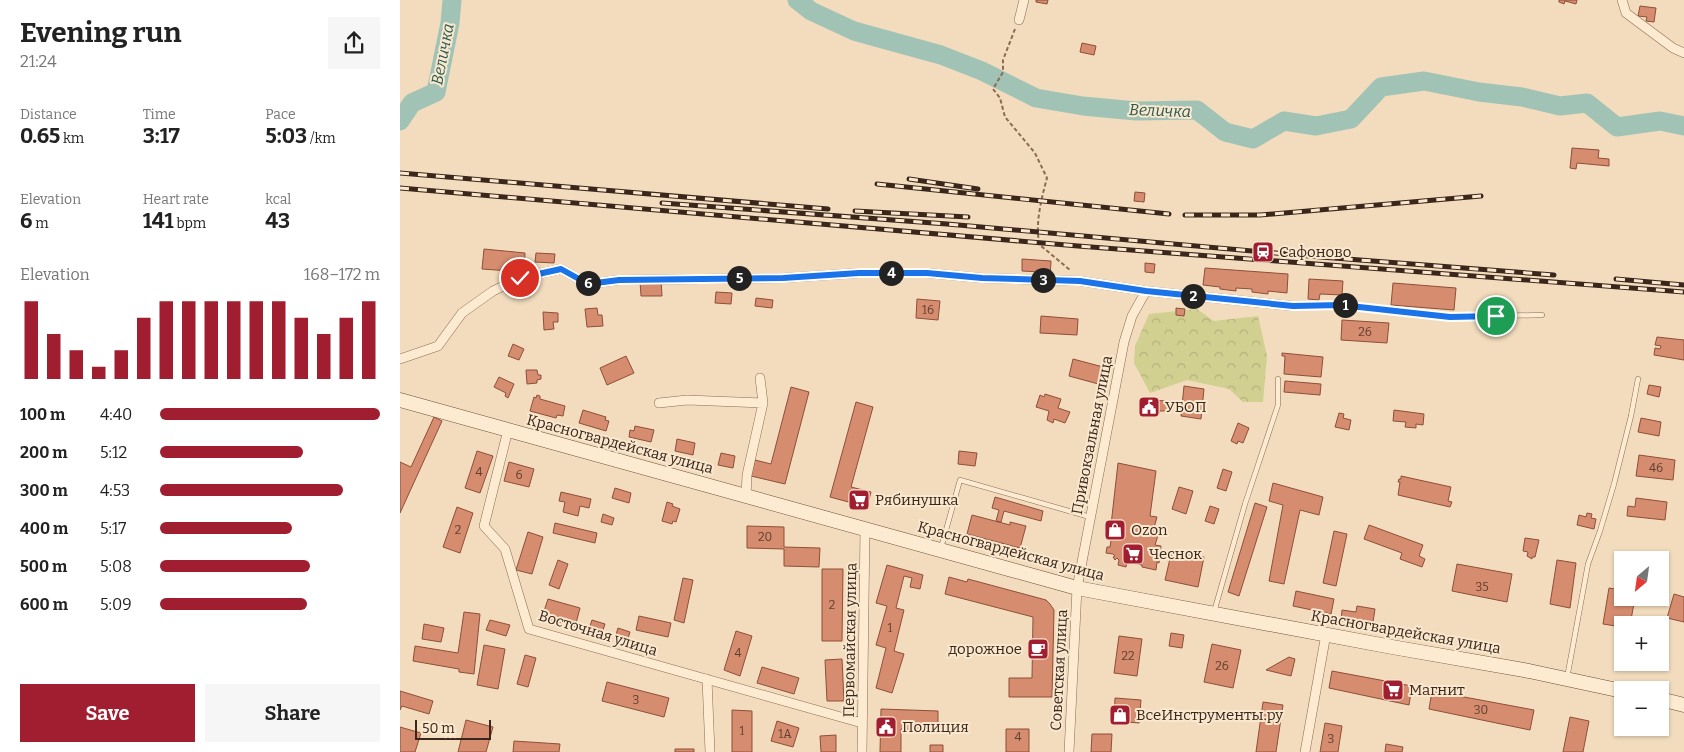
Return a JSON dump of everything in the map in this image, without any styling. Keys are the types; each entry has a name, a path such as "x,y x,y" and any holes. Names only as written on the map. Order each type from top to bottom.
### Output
{"street":[{"path":"1019,20 1024,0"},
{"path":"1622,0 1626,13 1673,48 1684,53"},
{"path":"400,359 438,346 462,314 493,291 520,278 561,269 588,284 619,280 783,278 859,273 927,273 982,278 1080,281 1146,291 1293,306"},
{"name":"Привокзальная улица","path":"1077,588 1124,342 1132,316 1146,291"},
{"path":"746,496 747,475 763,403 760,378"},
{"name":"Красногвардейская улица","path":"400,400 1077,588 1614,689"},
{"path":"659,402 687,400 763,403"},
{"name":"Восточная улица","path":"508,430 484,526 505,549 529,629 862,722"},
{"name":"Первомайская улица","path":"862,752 865,528"},
{"name":"Советская улица","path":"1069,752 1077,588"},
{"path":"1305,752 1326,634"},
{"path":"707,679 710,752"},
{"path":"1669,701 1684,704"}],"lane":[{"path":"1293,306 1341,305 1450,317 1542,316"},
{"path":"1567,679 1588,564 1614,484 1638,379"},
{"path":"1214,613 1245,504 1278,405 1278,380"},
{"path":"940,550 960,480 1090,517"}],"path":[{"path":"1019,20 1003,60 1003,72 993,89 1000,98 1005,117 1035,153 1046,178 1038,232 1040,246 1063,263 1080,281"}],"green space":[{"path":"1197,309 1214,321 1258,316 1267,356 1263,402 1243,402 1229,389 1187,380 1150,393 1134,363 1135,346 1149,314"}],"building":[{"path":"1036,0 1048,0 1047,4 1036,2"},
{"path":"1559,0 1577,0 1576,4 1565,1 1564,4 1559,2"},
{"path":"1640,6 1656,8 1654,22 1646,21 1647,17 1638,16"},
{"path":"1082,43 1096,46 1094,55 1080,52"},
{"path":"1572,148 1599,150 1598,158 1609,159 1609,166 1577,163 1576,169 1570,168"},
{"path":"1135,192 1145,193 1144,202 1134,201"},
{"path":"484,249 525,253 524,272 482,269"},
{"path":"536,253 555,254 554,263 535,262"},
{"path":"1022,259 1051,261 1050,278 1040,277 1040,272 1022,271"},
{"path":"1145,263 1155,264 1154,273 1145,272"},
{"path":"1205,268 1288,274 1287,293 1268,291 1268,294 1252,292 1252,289 1236,288 1236,291 1203,285"},
{"path":"1309,279 1343,281 1342,295 1320,294 1319,300 1308,299"},
{"path":"661,280 662,296 641,296 640,281"},
{"path":"1393,283 1456,288 1454,310 1391,305"},
{"path":"716,292 732,293 731,304 715,303"},
{"path":"756,298 773,300 772,308 755,306"},
{"path":"917,299 940,301 938,320 916,318"},
{"path":"597,308 598,315 602,315 603,326 587,327 585,309"},
{"path":"1176,308 1185,309 1184,316 1176,315"},
{"path":"543,312 558,313 558,322 553,322 554,329 544,330"},
{"path":"1041,316 1078,319 1077,335 1040,333"},
{"path":"1342,320 1389,323 1387,343 1341,340"},
{"path":"1657,337 1684,340 1684,360 1654,355 1655,348 1660,349 1661,346 1655,345"},
{"path":"513,344 524,349 519,360 508,356"},
{"path":"1282,353 1323,357 1321,377 1284,374 1285,356 1282,356"},
{"path":"626,356 634,373 607,385 600,368"},
{"path":"1073,359 1107,368 1102,385 1069,376"},
{"path":"526,370 537,370 538,375 541,375 541,379 537,380 537,383 527,384"},
{"path":"499,377 514,384 508,398 505,396 506,393 494,387"},
{"path":"1285,381 1321,384 1320,395 1284,392"},
{"path":"1649,385 1661,387 1659,397 1647,394"},
{"path":"1184,386 1204,389 1201,419 1181,416"},
{"path":"791,387 809,392 785,484 751,476 755,460 771,464"},
{"path":"1045,394 1061,399 1058,408 1070,412 1065,423 1054,419 1053,423 1047,420 1049,411 1036,407 1040,395 1044,397"},
{"path":"537,395 540,396 540,399 565,406 563,416 557,415 556,418 530,411 534,397 536,398"},
{"path":"1141,400 1172,401 1172,411 1159,411 1159,414 1154,414 1154,410 1141,410"},
{"path":"856,402 873,407 851,487 871,492 867,507 830,497"},
{"path":"583,410 606,417 605,420 609,421 606,431 579,423"},
{"path":"1394,410 1424,414 1423,425 1416,424 1416,428 1405,427 1406,422 1393,421"},
{"path":"1339,413 1344,414 1343,418 1351,420 1349,430 1335,427"},
{"path":"434,417 442,421 400,513 400,462 411,467"},
{"path":"1641,418 1661,422 1659,436 1638,432"},
{"path":"1238,423 1249,428 1243,443 1238,441 1237,444 1231,441"},
{"path":"635,426 654,430 651,442 629,437 630,430 634,431"},
{"path":"677,439 695,443 693,455 675,451"},
{"path":"477,451 493,456 480,493 465,488"},
{"path":"959,451 977,453 975,466 958,464"},
{"path":"721,453 735,456 733,468 718,465"},
{"path":"1639,455 1675,460 1673,480 1636,476"},
{"path":"509,462 534,469 529,487 504,481"},
{"path":"1118,463 1156,471 1150,516 1157,517 1154,528 1160,529 1155,545 1161,546 1159,563 1157,562 1156,570 1127,562 1126,567 1118,565 1119,560 1117,558 1115,560 1113,554 1106,553 1107,547 1110,547 1112,534 1110,534"},
{"path":"1223,469 1232,472 1226,491 1217,488"},
{"path":"1401,476 1451,487 1448,501 1452,502 1450,507 1398,495 1400,482 1398,482"},
{"path":"1273,483 1323,497 1319,515 1300,510 1284,584 1269,581 1283,505 1269,501"},
{"path":"1179,487 1193,491 1186,514 1172,509"},
{"path":"615,488 631,493 629,503 612,498"},
{"path":"561,492 591,499 589,508 580,506 578,516 563,512 565,502 559,501"},
{"path":"995,497 1043,511 1041,521 1004,511 1001,522 996,521 999,510 992,508"},
{"path":"1636,498 1667,502 1665,520 1627,516 1628,506 1635,507"},
{"path":"667,502 680,509 676,522 673,521 672,524 662,521"},
{"path":"1255,503 1267,507 1239,596 1228,592"},
{"path":"1210,506 1219,509 1214,524 1205,521"},
{"path":"457,507 473,513 460,553 443,547"},
{"path":"1587,513 1592,514 1591,518 1596,519 1594,529 1577,525 1579,515 1586,517"},
{"path":"603,514 614,518 612,525 601,522"},
{"path":"972,515 1010,525 1010,522 1026,526 1020,548 967,534"},
{"path":"555,523 597,533 595,543 553,533"},
{"path":"1369,525 1423,545 1419,556 1425,559 1422,567 1400,559 1402,553 1364,539"},
{"path":"747,526 784,527 784,547 820,548 819,567 784,566 784,549 747,548"},
{"path":"1334,531 1347,534 1336,586 1323,583"},
{"path":"528,532 543,537 532,574 516,570"},
{"path":"1525,538 1539,540 1535,557 1532,557 1532,559 1527,556 1528,552 1523,551"},
{"path":"1172,550 1204,557 1198,587 1165,580"},
{"path":"558,560 568,564 559,589 549,585"},
{"path":"1557,560 1576,563 1570,608 1550,604"},
{"path":"1457,564 1512,574 1507,602 1452,591"},
{"path":"887,565 923,575 920,589 910,587 912,578 904,576 896,608 904,610 894,651 904,654 892,693 876,688 886,648 876,645 887,606 876,603"},
{"path":"822,569 843,569 842,641 822,641"},
{"path":"949,577 967,582 968,579 1046,600 1050,604 1054,610 1052,697 1009,697 1009,678 1032,678 1033,617 945,594"},
{"path":"683,578 693,580 684,623 674,620"},
{"path":"1609,588 1614,589 1614,606 1634,606 1632,616 1614,616 1614,626 1603,624"},
{"path":"1296,591 1334,599 1331,614 1293,606"},
{"path":"1674,594 1684,597 1684,622 1669,618 1668,616"},
{"path":"548,599 580,608 575,627 542,617"},
{"path":"1357,606 1375,609 1373,622 1366,621 1365,624 1359,623 1359,625 1341,621 1342,610 1356,612"},
{"path":"464,612 480,614 474,674 459,672 459,669 413,661 415,646 458,653"},
{"path":"639,616 671,623 668,637 636,630"},
{"path":"490,620 510,625 506,636 486,630"},
{"path":"592,620 605,624 602,633 589,629"},
{"path":"424,624 444,628 441,642 422,639"},
{"path":"618,628 630,632 627,642 615,638"},
{"path":"736,631 752,636 740,676 724,670"},
{"path":"1171,633 1184,635 1182,648 1169,646"},
{"path":"1119,636 1142,639 1137,676 1114,673"},
{"path":"1212,644 1241,650 1233,688 1204,682"},
{"path":"484,645 505,649 498,689 477,685"},
{"path":"525,655 536,658 528,687 517,684"},
{"path":"1289,657 1295,659 1291,676 1266,670"},
{"path":"842,659 844,701 827,701 825,660"},
{"path":"762,667 799,678 794,694 757,683"},
{"path":"1332,671 1412,686 1409,705 1329,688"},
{"path":"607,682 669,698 664,717 602,701"},
{"path":"400,691 433,701 429,714 402,706 400,710"},
{"path":"1432,691 1534,710 1530,730 1429,709"},
{"path":"1115,698 1141,700 1139,723 1114,721"},
{"path":"1263,702 1283,705 1276,752 1256,752"},
{"path":"881,709 938,711 938,730 901,729 901,752 880,752"},
{"path":"732,710 752,711 752,752 732,752"},
{"path":"1570,717 1589,721 1583,752 1563,752"},
{"path":"466,720 493,727 486,752 458,752"},
{"path":"777,721 799,728 793,747 771,741"},
{"path":"1325,723 1342,726 1338,752 1320,752"},
{"path":"400,727 421,733 415,752 400,752"},
{"path":"1006,729 1029,729 1029,752 1006,752"},
{"path":"1092,734 1112,734 1111,752 1091,752"},
{"path":"836,735 836,752 821,752 820,736"},
{"path":"514,741 560,744 559,752 513,752"},
{"path":"1386,744 1403,747 1402,752 1385,752"},
{"path":"930,745 943,745 943,752 930,752"},
{"path":"675,749 694,749 694,752 675,752"}],"waterway":[{"name":"Величка","path":"400,121 412,103 436,92 450,23 452,0"},
{"name":"Величка","path":"797,0 811,11 854,31 941,55 982,71 1036,98 1083,106 1136,111 1197,110 1225,132 1253,139 1284,121 1316,126 1351,119 1381,87 1424,81 1479,92 1522,97 1560,106 1587,103 1617,127 1660,121 1684,126"}],"railway":[{"path":"400,173 828,209"},
{"path":"909,179 978,189"},
{"path":"877,184 1169,214"},
{"path":"400,188 1078,246 1684,292"},
{"path":"1185,215 1260,215 1481,196"},
{"path":"662,203 947,224 1321,257 1554,275"},
{"path":"855,211 968,217"},
{"path":"1616,279 1684,285"}],"place":[{"name":"Сафоново","path":"1263,252"},
{"name":"УБОП","path":"1149,407"},
{"name":"Рябинушка","path":"859,500"},
{"name":"Ozon","path":"1115,530"},
{"name":"Чеснок","path":"1133,554"},
{"name":"дорожное","path":"1038,649"},
{"name":"Магнит","path":"1393,690"},
{"name":"ВсеИнструменты.ру","path":"1120,715"},
{"name":"Полиция","path":"886,727"}],"route":[{"path":"520,278 561,269 588,284 619,280 783,278 859,273 927,273 982,278 1080,281 1146,291 1293,306 1341,305 1450,317 1496,316"}]}
